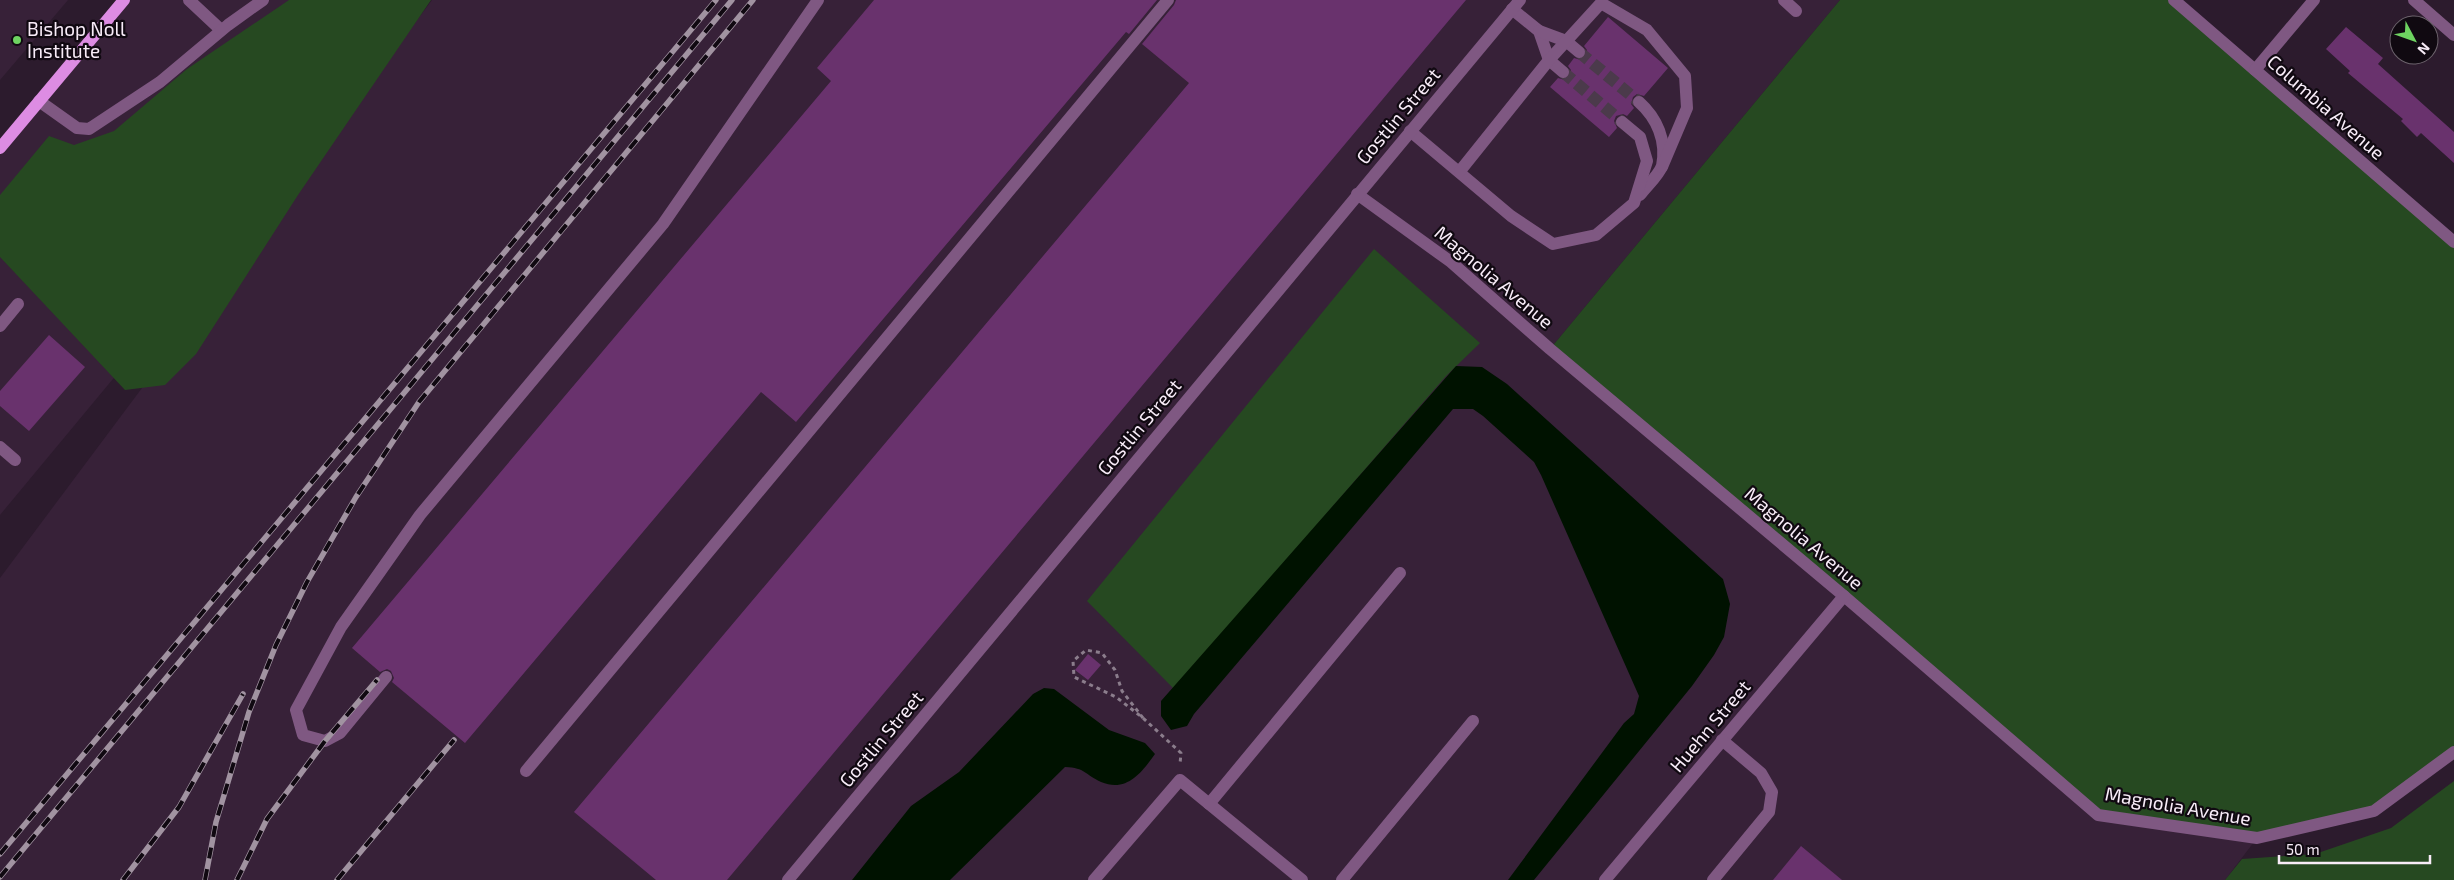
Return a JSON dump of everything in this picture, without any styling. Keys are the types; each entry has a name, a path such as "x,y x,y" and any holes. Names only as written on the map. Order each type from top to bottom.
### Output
{"main road":[{"path":"0,148 124,0"}],"street":[{"path":"189,0 221,30"},
{"path":"39,101 77,128 89,130 160,82 221,30 263,0"},
{"path":"386,677 340,734 326,741 303,735 296,710 341,627 420,515 663,224 818,0"},
{"path":"526,771 1168,0"},
{"path":"1784,0 1796,11"},
{"name":"Columbia Avenue","path":"2174,0 2454,242"},
{"path":"2255,70 2314,0"},
{"path":"2414,0 2454,35"},
{"path":"1410,131 1460,171 1511,216 1553,244 1596,235 1634,203 1662,167 1687,108 1686,76 1647,30 1601,3 1549,60 1460,171"},
{"path":"1516,4 1538,31 1549,60 1563,72"},
{"name":"Gostlin Street","path":"788,880 1516,4"},
{"path":"1538,31 1566,41 1579,52"},
{"path":"1639,102 1650,112 1662,135 1662,167"},
{"path":"1622,122 1640,137 1647,161 1634,203"},
{"name":"Magnolia Avenue","path":"1357,194 1451,262 1550,349 1844,596 2098,815 2257,838 2374,811 2454,752"},
{"path":"0,326 18,304"},
{"path":"0,447 15,460"},
{"path":"1209,804 1400,573"},
{"name":"Huehn Street","path":"1605,880 1844,596"},
{"path":"1342,880 1473,721"},
{"path":"1713,880 1769,812 1772,792 1761,772 1722,740"},
{"path":"1094,880 1180,780 1302,880"}],"path":[{"path":"1143,718 1122,691 1115,670 1102,653 1086,650 1073,661 1074,677 1116,698 1143,718 1181,753 1180,780"}],"shaded area":[{"name":"Bishop Noll Institute","path":"0,0 68,0 0,80"},
{"path":"124,0 407,0 235,232 0,515 0,148"},
{"path":"432,0 1840,0 1550,349 2257,838 2225,880 0,880 0,578"},
{"path":"1456,366 1482,367 1507,384 1723,579 1730,604 1724,637 1692,686 1534,880 1508,880 1624,723 1634,714 1639,696 1534,462 1473,409 1453,409 1194,714 1187,726 1171,730 1161,716 1161,701"},
{"path":"1044,688 1054,689 1109,730 1145,743 1155,754 1139,774 1126,783 1119,785 1101,782 1081,770 1065,767 950,880 852,880 911,806 959,772 1033,694"}],"green space":[{"path":"289,0 431,0 298,195 196,354 165,385 125,390 0,257 0,195 49,136 74,145 114,131 187,69"},
{"path":"1840,0 2174,0 2454,243 2454,752 2374,811 2257,838 2098,815 1550,349"},
{"path":"1374,249 1480,343 1446,376 1174,689 1087,601"},
{"path":"2454,781 2454,880 2225,880 2242,859 2315,854 2391,828"}],"building":[{"path":"874,0 1157,0 1129,34 1126,32 796,422 761,392 465,743 392,682 394,678 391,671 387,669 380,672 352,648 831,81 817,68"},
{"path":"1176,0 1466,0 727,880 656,880 574,812 1189,83 1142,44"},
{"path":"1608,17 1668,68 1644,96 1637,94 1633,97 1631,104 1634,108 1627,116 1623,114 1616,116 1614,121 1617,128 1609,137 1550,87 1558,78 1565,80 1569,77 1571,70 1568,66 1574,58 1581,60 1585,57 1587,50 1584,46"},
{"path":"2346,27 2383,58 2378,64 2454,132 2454,163 2421,133 2417,137 2401,121 2403,119 2348,73 2350,71 2326,49"},
{"path":"49,335 85,367 29,431 0,406 0,391"},
{"path":"1088,654 1101,665 1088,680 1075,670"},
{"path":"1801,846 1842,880 1773,880"}],"tunnel":[{"path":"1579,52 1639,102"},
{"path":"1563,72 1622,122"}],"railway":[{"path":"0,854 716,0"},
{"path":"0,877 732,0"},
{"path":"205,880 216,822 249,712 276,645 307,582 356,497 419,402 753,0"},
{"path":"237,880 267,819 325,741 377,680"},
{"path":"123,880 179,807 243,694"},
{"path":"337,880 454,740"}],"place":[{"name":"Bishop Noll Institute","path":"17,40"}]}
